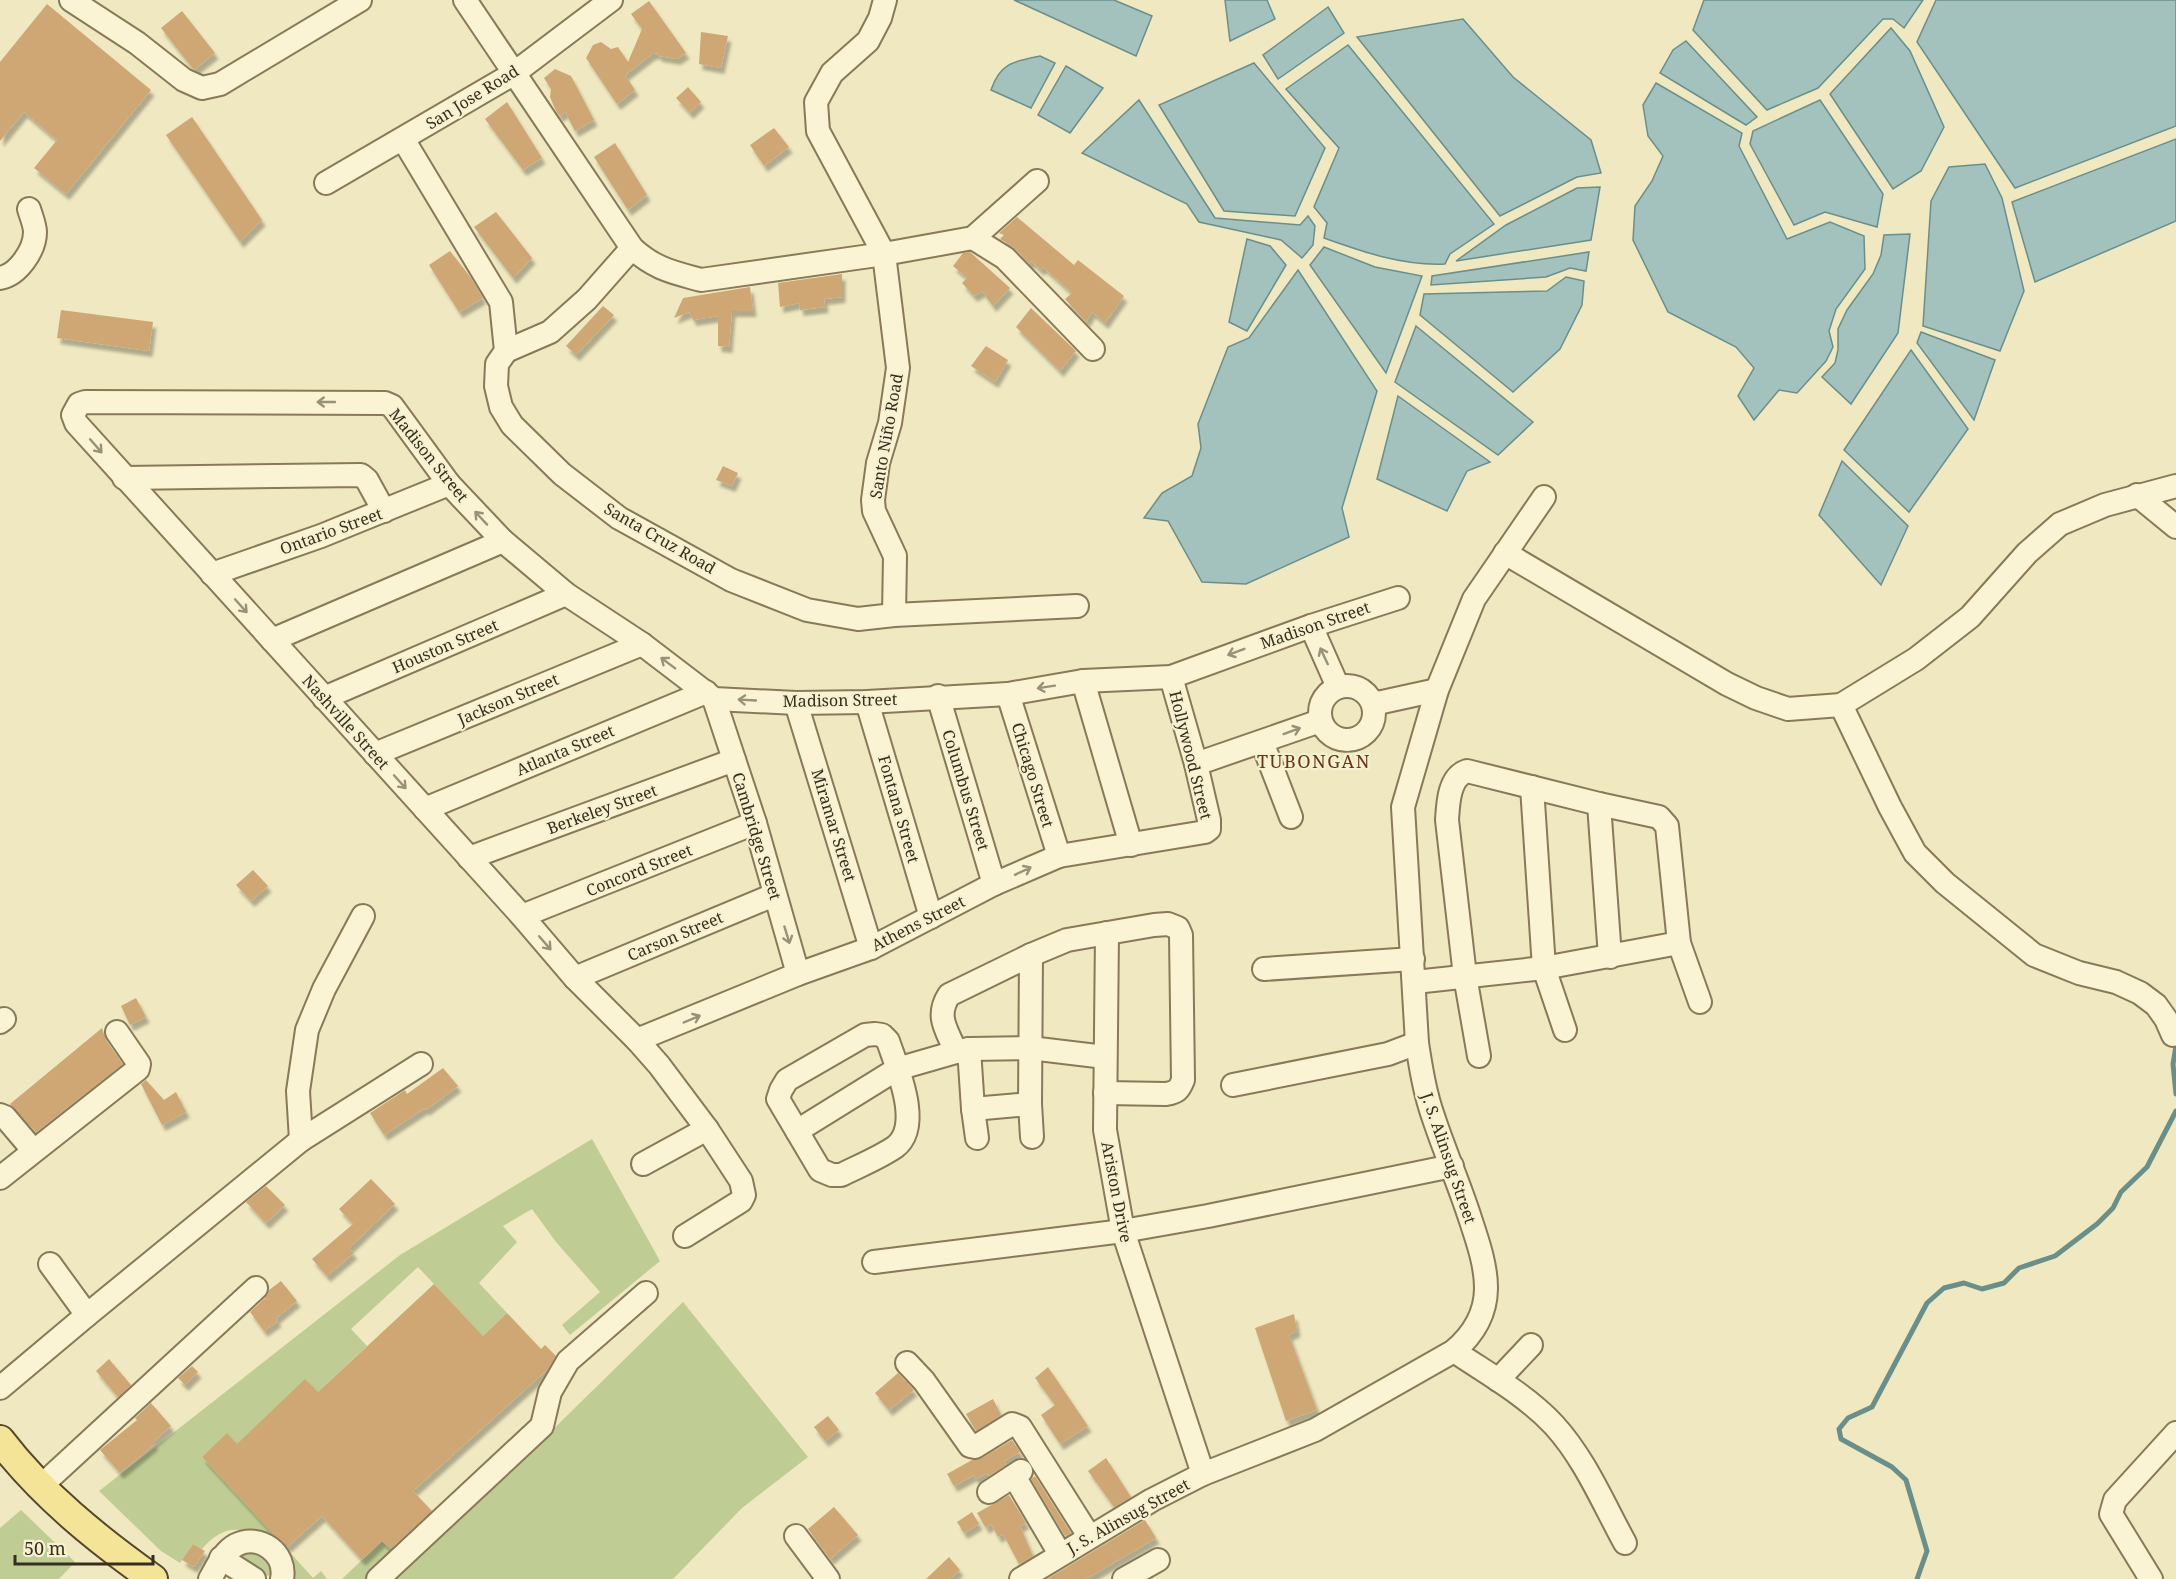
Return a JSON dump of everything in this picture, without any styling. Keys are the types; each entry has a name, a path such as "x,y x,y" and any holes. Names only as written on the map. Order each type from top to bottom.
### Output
{"main road":[{"path":"0,1440 41,1486 103,1543 153,1579"}],"street":[{"path":"71,0 136,43 184,81 202,88 220,84 360,0"},
{"path":"465,0 632,248 648,263 673,273 701,280 884,254 973,238 1037,181"},
{"name":"San Jose Road","path":"326,183 513,74 611,0"},
{"path":"884,254 818,131 816,102 832,72 868,41 880,18 885,0"},
{"name":"Santa Cruz Road","path":"403,140 501,302 506,351 497,364 496,386 501,407 512,425 562,474 619,518 731,580 807,610 858,619 894,615 1077,606"},
{"path":"0,278 6,277 22,264 32,248 35,231 28,209"},
{"path":"973,238 1005,258 1093,349"},
{"path":"506,351 517,344 550,332 587,298 632,248"},
{"name":"Santo Niño Road","path":"884,254 898,368 890,423 878,463 873,500 874,511 895,556 894,615"},
{"name":"Madison Street","path":"85,402 385,403 392,406 449,484 503,541 567,594 642,644 710,695 796,703 867,702 938,696 1008,694 1083,681 1171,677 1311,626 1398,598"},
{"name":"Nashville Street","path":"85,402 75,408 73,415 76,423 522,916 575,978 638,1040 707,1129 741,1181 744,1195 741,1201 685,1236"},
{"path":"124,478 357,474 367,480 384,511"},
{"name":"Ontario Street","path":"212,574 321,536 449,484"},
{"path":"1505,553 1727,684 1756,698 1788,709 1841,705 1916,659 1970,617 2027,553 2061,524 2105,505 2176,486"},
{"path":"2137,495 2176,527"},
{"name":"J. S. Alinsug Street","path":"1022,1579 1089,1536 1203,1474 1315,1430 1454,1351 1469,1338 1478,1324 1484,1309 1486,1275 1483,1257 1434,1119 1422,1078 1417,1043 1403,807 1437,690 1474,599 1544,497"},
{"path":"272,640 503,541"},
{"name":"Houston Street","path":"324,698 567,594"},
{"path":"1311,626 1338,687"},
{"name":"Jackson Street","path":"375,754 642,644"},
{"name":"Hollywood Street","path":"1171,677 1196,764 1210,825 1205,832"},
{"path":"1083,681 1131,845"},
{"path":"1353,686 1365,692 1373,704 1374,719 1371,725 1367,732 1355,740 1341,740 1328,733 1320,721 1320,707 1327,694 1338,687 1353,686"},
{"path":"1373,704 1437,690"},
{"name":"Chicago Street","path":"1008,694 1059,856"},
{"name":"Cambridge Street","path":"710,695 755,823 798,974"},
{"name":"Atlanta Street","path":"425,809 710,695"},
{"name":"Columbus Street","path":"938,696 994,884"},
{"name":"Fontana Street","path":"867,702 931,917"},
{"name":"Miramar Street","path":"796,703 872,948"},
{"path":"1841,705 1915,853 1946,883 2034,955 2079,973 2116,982 2140,993 2156,1005 2173,1035"},
{"path":"1196,764 1320,721"},
{"path":"1262,742 1291,817"},
{"name":"Berkeley Street","path":"469,858 734,760"},
{"path":"1479,1056 1465,976 1447,820 1455,779 1459,774 1467,771 1659,817 1664,821 1667,826 1679,943 1700,1002"},
{"path":"1532,787 1544,968 1565,1030"},
{"path":"1599,804 1610,957"},
{"name":"Concord Street","path":"522,916 755,823"},
{"name":"Athens Street","path":"638,1040 798,974 872,948 994,884 1059,856 1205,832"},
{"name":"Carson Street","path":"575,978 774,895"},
{"path":"301,1140 298,1091 307,1030 324,989 363,916"},
{"path":"977,1138 962,1050 941,1015 949,995 1067,940 1168,924 1178,928 1181,935 1183,1080 1176,1092 1166,1094 1105,1093"},
{"name":"Ariston Drive","path":"1107,933 1105,1130 1123,1231 1203,1474"},
{"path":"1415,982 1544,968 1679,943"},
{"path":"1031,955 1030,1104 1032,1137"},
{"path":"1264,969 1413,959"},
{"path":"0,1178 138,1070 139,1064 117,1032"},
{"path":"865,1035 882,1035 888,1041 897,1069 909,1112 909,1125 904,1137 896,1146 841,1175 832,1175 820,1170 778,1099 787,1080 865,1035"},
{"path":"1233,1085 1388,1054 1417,1043"},
{"path":"796,1131 897,1069 962,1050 1030,1048 1105,1057"},
{"path":"0,1388 301,1140 421,1064"},
{"path":"972,1109 1030,1104"},
{"path":"0,1115 5,1117 33,1150"},
{"path":"643,1164 707,1129"},
{"path":"874,1262 1123,1231 1452,1166"},
{"path":"50,1264 87,1315"},
{"path":"41,1486 256,1288"},
{"path":"378,1579 542,1426 549,1392 568,1361 646,1293"},
{"path":"1498,1380 1531,1345"},
{"path":"1454,1351 1521,1395 1573,1448 1587,1469 1625,1543"},
{"path":"908,1362 970,1446 975,1447 1011,1424 1020,1427 1089,1536"},
{"path":"2151,1579 2111,1514 2112,1506 2130,1482 2176,1433"},
{"path":"989,1492 1018,1473 1060,1554"},
{"path":"796,1536 828,1579"},
{"path":"210,1579 221,1558 235,1545 252,1540 270,1548 278,1556 283,1573 282,1579"},
{"path":"221,1558 254,1579"},
{"path":"1124,1579 1158,1560"}],"green space":[{"path":"592,1139 660,1261 570,1335 562,1325 600,1292 556,1242 532,1209 503,1226 517,1242 479,1283 507,1313 483,1336 418,1267 351,1329 367,1346 318,1392 263,1472 227,1434 202,1457 279,1540 273,1545 245,1531 227,1531 219,1534 202,1549 193,1544 180,1563 161,1551 99,1491 400,1255"},
{"path":"683,1302 808,1457 742,1508 673,1579 393,1579 536,1446"},
{"path":"21,1510 75,1562 59,1579 0,1579 0,1528"},
{"path":"382,1541 397,1554 369,1579 342,1579"},
{"path":"286,1548 313,1578 321,1571 327,1579 290,1579 279,1554"},
{"path":"238,1552 260,1553 270,1563 270,1575 262,1577 235,1554"}],"water":[{"path":"1014,0 1114,0 1152,16 1136,56"},
{"path":"1225,0 1267,0 1275,19 1230,41"},
{"path":"1704,0 1923,0 1904,28 1893,19 1883,19 1818,88 1767,110 1693,30"},
{"path":"1936,0 2176,0 2176,126 2015,188 1917,42"},
{"path":"1328,7 1344,33 1278,79 1263,55"},
{"path":"1463,19 1513,77 1591,140 1601,173 1577,177 1500,216 1357,37"},
{"path":"1891,28 1910,51 1944,127 1921,171 1893,189 1830,94"},
{"path":"1686,41 1757,117 1746,125 1660,73 1673,50"},
{"path":"1348,45 1494,224 1450,254 1445,264 1399,260 1368,253 1324,238 1327,223 1314,207 1339,148 1286,89"},
{"path":"1040,56 1055,63 1031,108 991,90 999,74 1009,65"},
{"path":"1254,63 1325,148 1295,216 1224,211 1159,105"},
{"path":"1066,66 1103,88 1070,133 1038,115"},
{"path":"1656,83 1742,133 1739,146 1787,239 1830,222 1864,236 1865,269 1836,309 1829,331 1833,347 1826,361 1797,393 1779,390 1754,420 1738,396 1754,368 1736,347 1668,312 1633,240 1635,206 1652,181 1663,156 1648,136 1643,105"},
{"path":"1139,100 1215,218 1300,225 1308,216 1315,226 1313,245 1302,258 1281,240 1199,222 1187,204 1082,153"},
{"path":"1820,100 1883,194 1877,227 1825,212 1794,225 1750,144 1753,131"},
{"path":"2176,139 2176,221 2035,282 2012,202"},
{"path":"1985,164 2002,198 2024,291 2000,351 1923,326 1931,201 1949,167"},
{"path":"1600,187 1591,240 1456,261 1506,225 1577,188"},
{"path":"1910,234 1898,333 1851,404 1822,377 1835,363 1838,350 1838,329 1847,310 1873,274 1881,255 1884,235"},
{"path":"1247,239 1270,246 1286,265 1247,331 1229,322"},
{"path":"1324,247 1375,267 1422,276 1386,373 1310,265"},
{"path":"1589,252 1586,271 1570,268 1546,277 1431,285 1432,276"},
{"path":"1298,270 1377,391 1342,508 1349,537 1246,584 1202,582 1168,521 1144,518 1162,493 1192,476 1201,448 1198,424 1228,347 1249,338"},
{"path":"1566,277 1584,281 1582,305 1560,349 1513,392 1420,315 1424,294 1547,291"},
{"path":"1416,326 1533,422 1498,455 1395,382"},
{"path":"1921,332 1995,360 1974,420 1917,343"},
{"path":"1911,350 1968,429 1909,512 1844,450"},
{"path":"1398,396 1490,462 1467,471 1447,511 1377,479"},
{"path":"1842,461 1908,526 1881,585 1819,515"}],"building":[{"path":"649,1 686,53 677,59 659,56 657,53 652,54 625,75 635,90 617,104 586,58 593,45 601,42 611,49 618,47 628,62 642,29 631,14"},
{"path":"47,4 151,90 66,194 34,168 57,140 24,112 0,141 0,62"},
{"path":"182,11 215,53 194,70 161,28"},
{"path":"701,32 728,36 721,68 699,64"},
{"path":"555,69 571,76 594,120 575,131 565,112 560,116 556,111 550,97 551,89 544,78"},
{"path":"688,87 701,102 690,113 676,98"},
{"path":"507,102 542,158 523,170 485,119"},
{"path":"192,117 262,220 240,242 166,135"},
{"path":"774,128 789,147 764,166 750,145"},
{"path":"615,143 647,195 628,210 594,157"},
{"path":"496,212 532,258 513,278 474,227"},
{"path":"1017,217 1074,265 1078,260 1124,296 1105,323 1092,312 1086,322 1065,299 1072,293 1043,267 1041,270 1031,261 1029,264 1015,248 1000,239 1004,235 999,233"},
{"path":"450,251 483,298 459,312 429,265"},
{"path":"970,252 1010,288 993,306 982,291 974,296 962,283 967,278 953,266 963,253"},
{"path":"842,274 842,297 824,299 825,307 800,310 799,303 780,307 778,283"},
{"path":"750,287 753,311 732,311 729,347 718,346 718,316 693,320 689,312 674,318 683,298"},
{"path":"603,306 614,315 576,355 566,346"},
{"path":"1031,308 1076,351 1060,371 1016,327"},
{"path":"61,310 153,322 149,351 57,338"},
{"path":"986,346 1008,360 995,382 971,366"},
{"path":"723,466 738,473 732,486 716,480"},
{"path":"253,870 268,886 251,901 236,885"},
{"path":"136,998 146,1017 130,1025 121,1006"},
{"path":"102,1028 106,1040 123,1064 36,1132 10,1104"},
{"path":"443,1068 458,1086 426,1110 425,1108 384,1135 370,1113 405,1090 407,1094"},
{"path":"146,1080 164,1100 176,1092 186,1112 162,1125 141,1084"},
{"path":"371,1179 395,1204 349,1248 354,1253 327,1276 312,1259 353,1224 339,1209"},
{"path":"266,1186 285,1205 266,1223 246,1202"},
{"path":"281,1281 297,1301 276,1318 278,1321 264,1331 250,1312 265,1298 269,1290"},
{"path":"434,1284 483,1336 507,1313 541,1349 545,1345 556,1356 548,1369 413,1491 432,1511 390,1549 382,1541 362,1560 322,1516 287,1547 202,1457 227,1433 237,1444 305,1379 318,1392"},
{"path":"1294,1314 1297,1331 1289,1335 1317,1410 1286,1421 1255,1328"},
{"path":"109,1359 131,1385 118,1397 96,1371"},
{"path":"192,1366 198,1372 185,1385 178,1378"},
{"path":"1048,1367 1088,1426 1060,1444 1041,1415 1055,1405 1035,1378"},
{"path":"898,1373 914,1390 889,1410 875,1393"},
{"path":"993,1399 1001,1415 976,1431 966,1414"},
{"path":"151,1403 171,1426 153,1442 155,1444 120,1473 100,1450 137,1420 135,1418"},
{"path":"828,1416 839,1430 825,1441 814,1427"},
{"path":"1012,1440 1020,1452 1004,1461 1006,1465 989,1476 987,1473 976,1479 974,1475 954,1486 947,1474 972,1460 982,1458"},
{"path":"1106,1458 1131,1497 1114,1507 1088,1471"},
{"path":"1035,1476 1071,1533 1065,1536 1031,1479"},
{"path":"1009,1495 1026,1523 1020,1526 1033,1556 1019,1564 1003,1534 998,1537 991,1524 986,1528 977,1513"},
{"path":"834,1507 858,1535 830,1559 808,1529"},
{"path":"972,1512 979,1524 964,1533 957,1522"},
{"path":"1145,1520 1156,1538 1086,1579 1047,1579"},
{"path":"193,1544 205,1551 194,1567 182,1560"},
{"path":"949,1557 960,1570 950,1579 926,1579"}],"waterway":[{"path":"2176,1046 2173,1064 2176,1094"},
{"path":"1917,1579 1927,1551 1906,1480 1892,1467 1841,1439 1839,1429 1848,1418 1872,1407 1927,1303 1944,1288 1964,1283 1982,1289 2004,1283 2019,1268 2055,1256 2097,1224 2113,1208 2121,1192 2147,1167 2176,1111"}],"district":[{"name":"TUBONGAN","path":"1314,762"}]}
